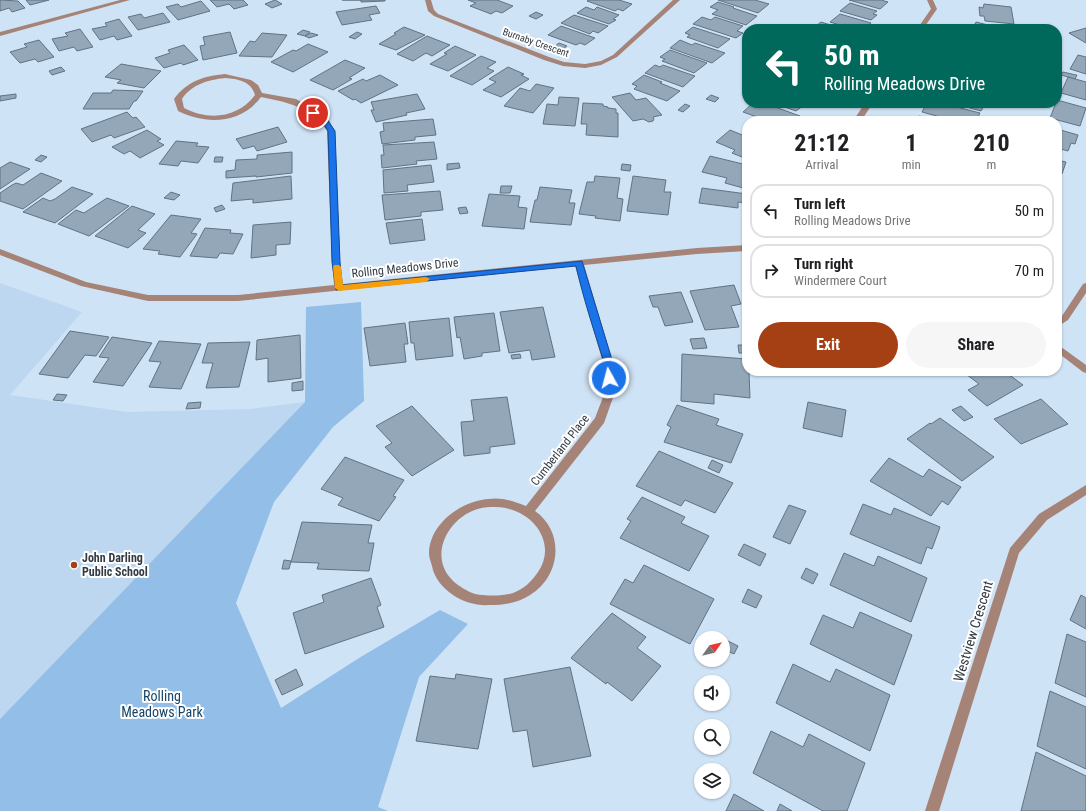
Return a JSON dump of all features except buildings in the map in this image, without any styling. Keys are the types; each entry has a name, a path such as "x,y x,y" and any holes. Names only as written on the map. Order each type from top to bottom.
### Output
{"street":[{"path":"0,34 127,0"},
{"name":"Burnaby Crescent","path":"428,0 431,11 436,15 541,56 564,64 581,66 606,62 615,56 677,0"},
{"path":"924,24 934,9 930,0"},
{"path":"225,76 249,80 256,86 259,95 256,101 248,108 236,114 214,118 200,118 188,114 180,109 178,100 182,92 192,85 201,81 225,76"},
{"path":"259,95 293,102 324,119 331,131 336,262 339,288"},
{"name":"Rolling Meadows Drive","path":"0,252 84,284 148,298 238,298 697,251 742,248"},
{"name":"Cumberland Place","path":"528,512 600,420 610,392 608,363 585,288 579,263"},
{"path":"1062,320 1086,286"},
{"path":"1062,351 1086,370"},
{"name":"Westview Crescent","path":"932,811 1014,551 1043,516 1086,489"},
{"path":"488,503 511,505 528,512 536,517 547,531 552,546 550,564 546,573 533,587 515,598 491,602 471,599 461,595 446,583 434,560 435,547 441,530 453,517 469,507 488,503"}],"shaded area":[{"name":"John Darling Public School","path":"0,283 82,312 10,395 127,412 250,409 305,402 0,719"}],"green space":[{"name":"Rolling Meadows Park","path":"361,302 364,401 333,427 274,502 236,603 281,708 359,658 440,610 468,624 419,677 378,807 388,811 0,811 0,719 305,402 306,307"}],"slow traffic":[{"path":"337,267 339,288 426,279"}],"place":[{"name":"John Darling Public School","path":"74,565"}],"route":[{"path":"313,113 324,119 331,131 336,262 339,288 579,263 585,288 608,363 609,378"}]}
